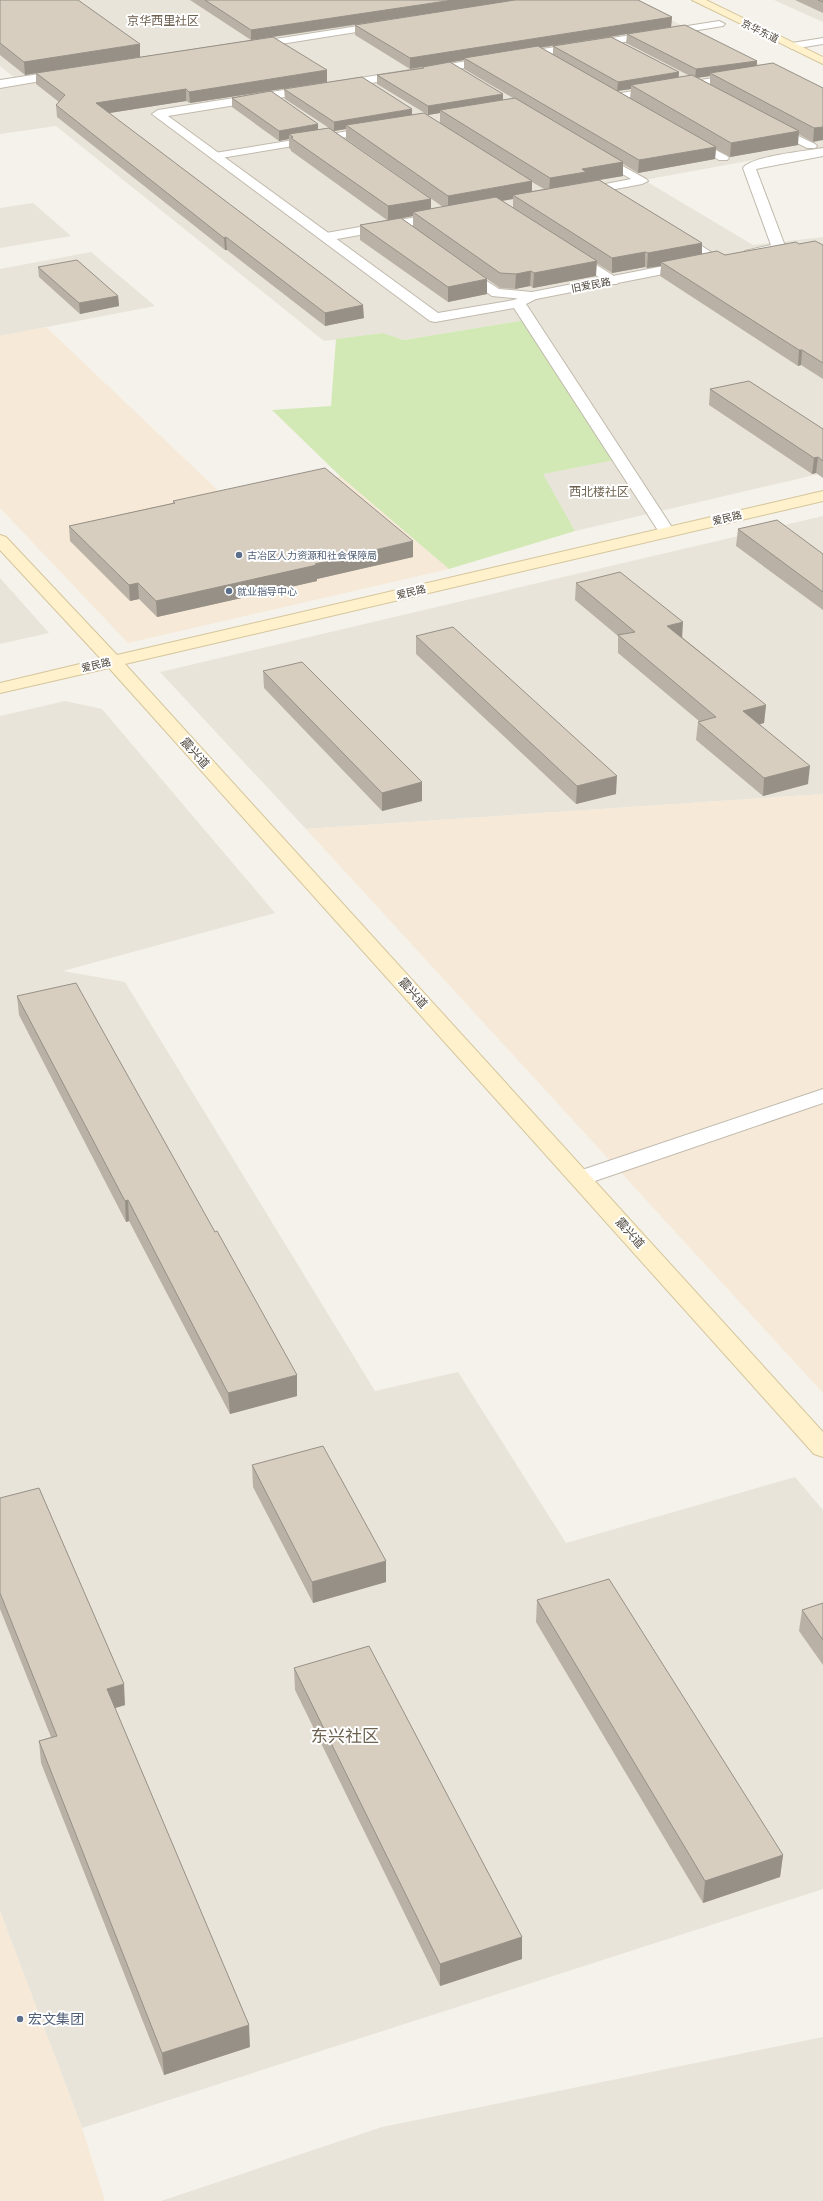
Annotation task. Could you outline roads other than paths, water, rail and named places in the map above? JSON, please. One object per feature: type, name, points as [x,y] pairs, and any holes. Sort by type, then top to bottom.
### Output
[{"type":"street","name":"京华东道","points":[[697,0],[823,61]]},
{"type":"street","points":[[236,48],[393,24]]},
{"type":"street","points":[[272,95],[719,24]]},
{"type":"street","points":[[0,84],[78,72]]},
{"type":"street","name":"旧爱民路","points":[[272,95],[158,114],[436,318],[518,303],[532,296],[773,249],[778,246],[749,168],[756,164],[817,149]]},
{"type":"street","points":[[518,303],[668,532]]},
{"type":"street","name":"爱民路","points":[[0,688],[823,496]]},
{"type":"street","name":"震兴道","points":[[0,540],[113,661],[823,1448]]},
{"type":"street","points":[[581,1178],[823,1096]]},
{"type":"lane","points":[[613,41],[626,48]]},
{"type":"lane","points":[[792,46],[823,41]]},
{"type":"lane","points":[[538,53],[551,60]]},
{"type":"lane","points":[[452,66],[465,74]]},
{"type":"lane","points":[[615,96],[751,75]]},
{"type":"lane","points":[[680,77],[707,91]]},
{"type":"lane","points":[[363,81],[376,89]]},
{"type":"lane","points":[[602,89],[629,104]]},
{"type":"lane","points":[[272,95],[284,104]]},
{"type":"lane","points":[[762,121],[817,149]]},
{"type":"lane","points":[[320,128],[345,145]]},
{"type":"lane","points":[[215,156],[388,128]]},
{"type":"lane","points":[[683,135],[723,158]]},
{"type":"lane","points":[[570,194],[642,181],[589,150]]},
{"type":"lane","points":[[602,188],[615,197]]},
{"type":"lane","points":[[326,237],[450,215],[434,207]]},
{"type":"lane","points":[[399,224],[412,233]]},
{"type":"lane","points":[[670,230],[717,260]]},
{"type":"lane","points":[[563,248],[614,281]]},
{"type":"lane","points":[[457,265],[496,293],[532,296]]},
{"type":"place","name":"古冶区人力资源和社会保障局","points":[[239,555]]},
{"type":"place","name":"就业指导中心","points":[[229,591]]},
{"type":"place","name":"宏文集团","points":[[20,2019]]},
{"type":"district","name":"京华西里社区","points":[[163,21]]},
{"type":"district","name":"西北楼社区","points":[[599,492]]},
{"type":"district","name":"东兴社区","points":[[345,1736]]}]
